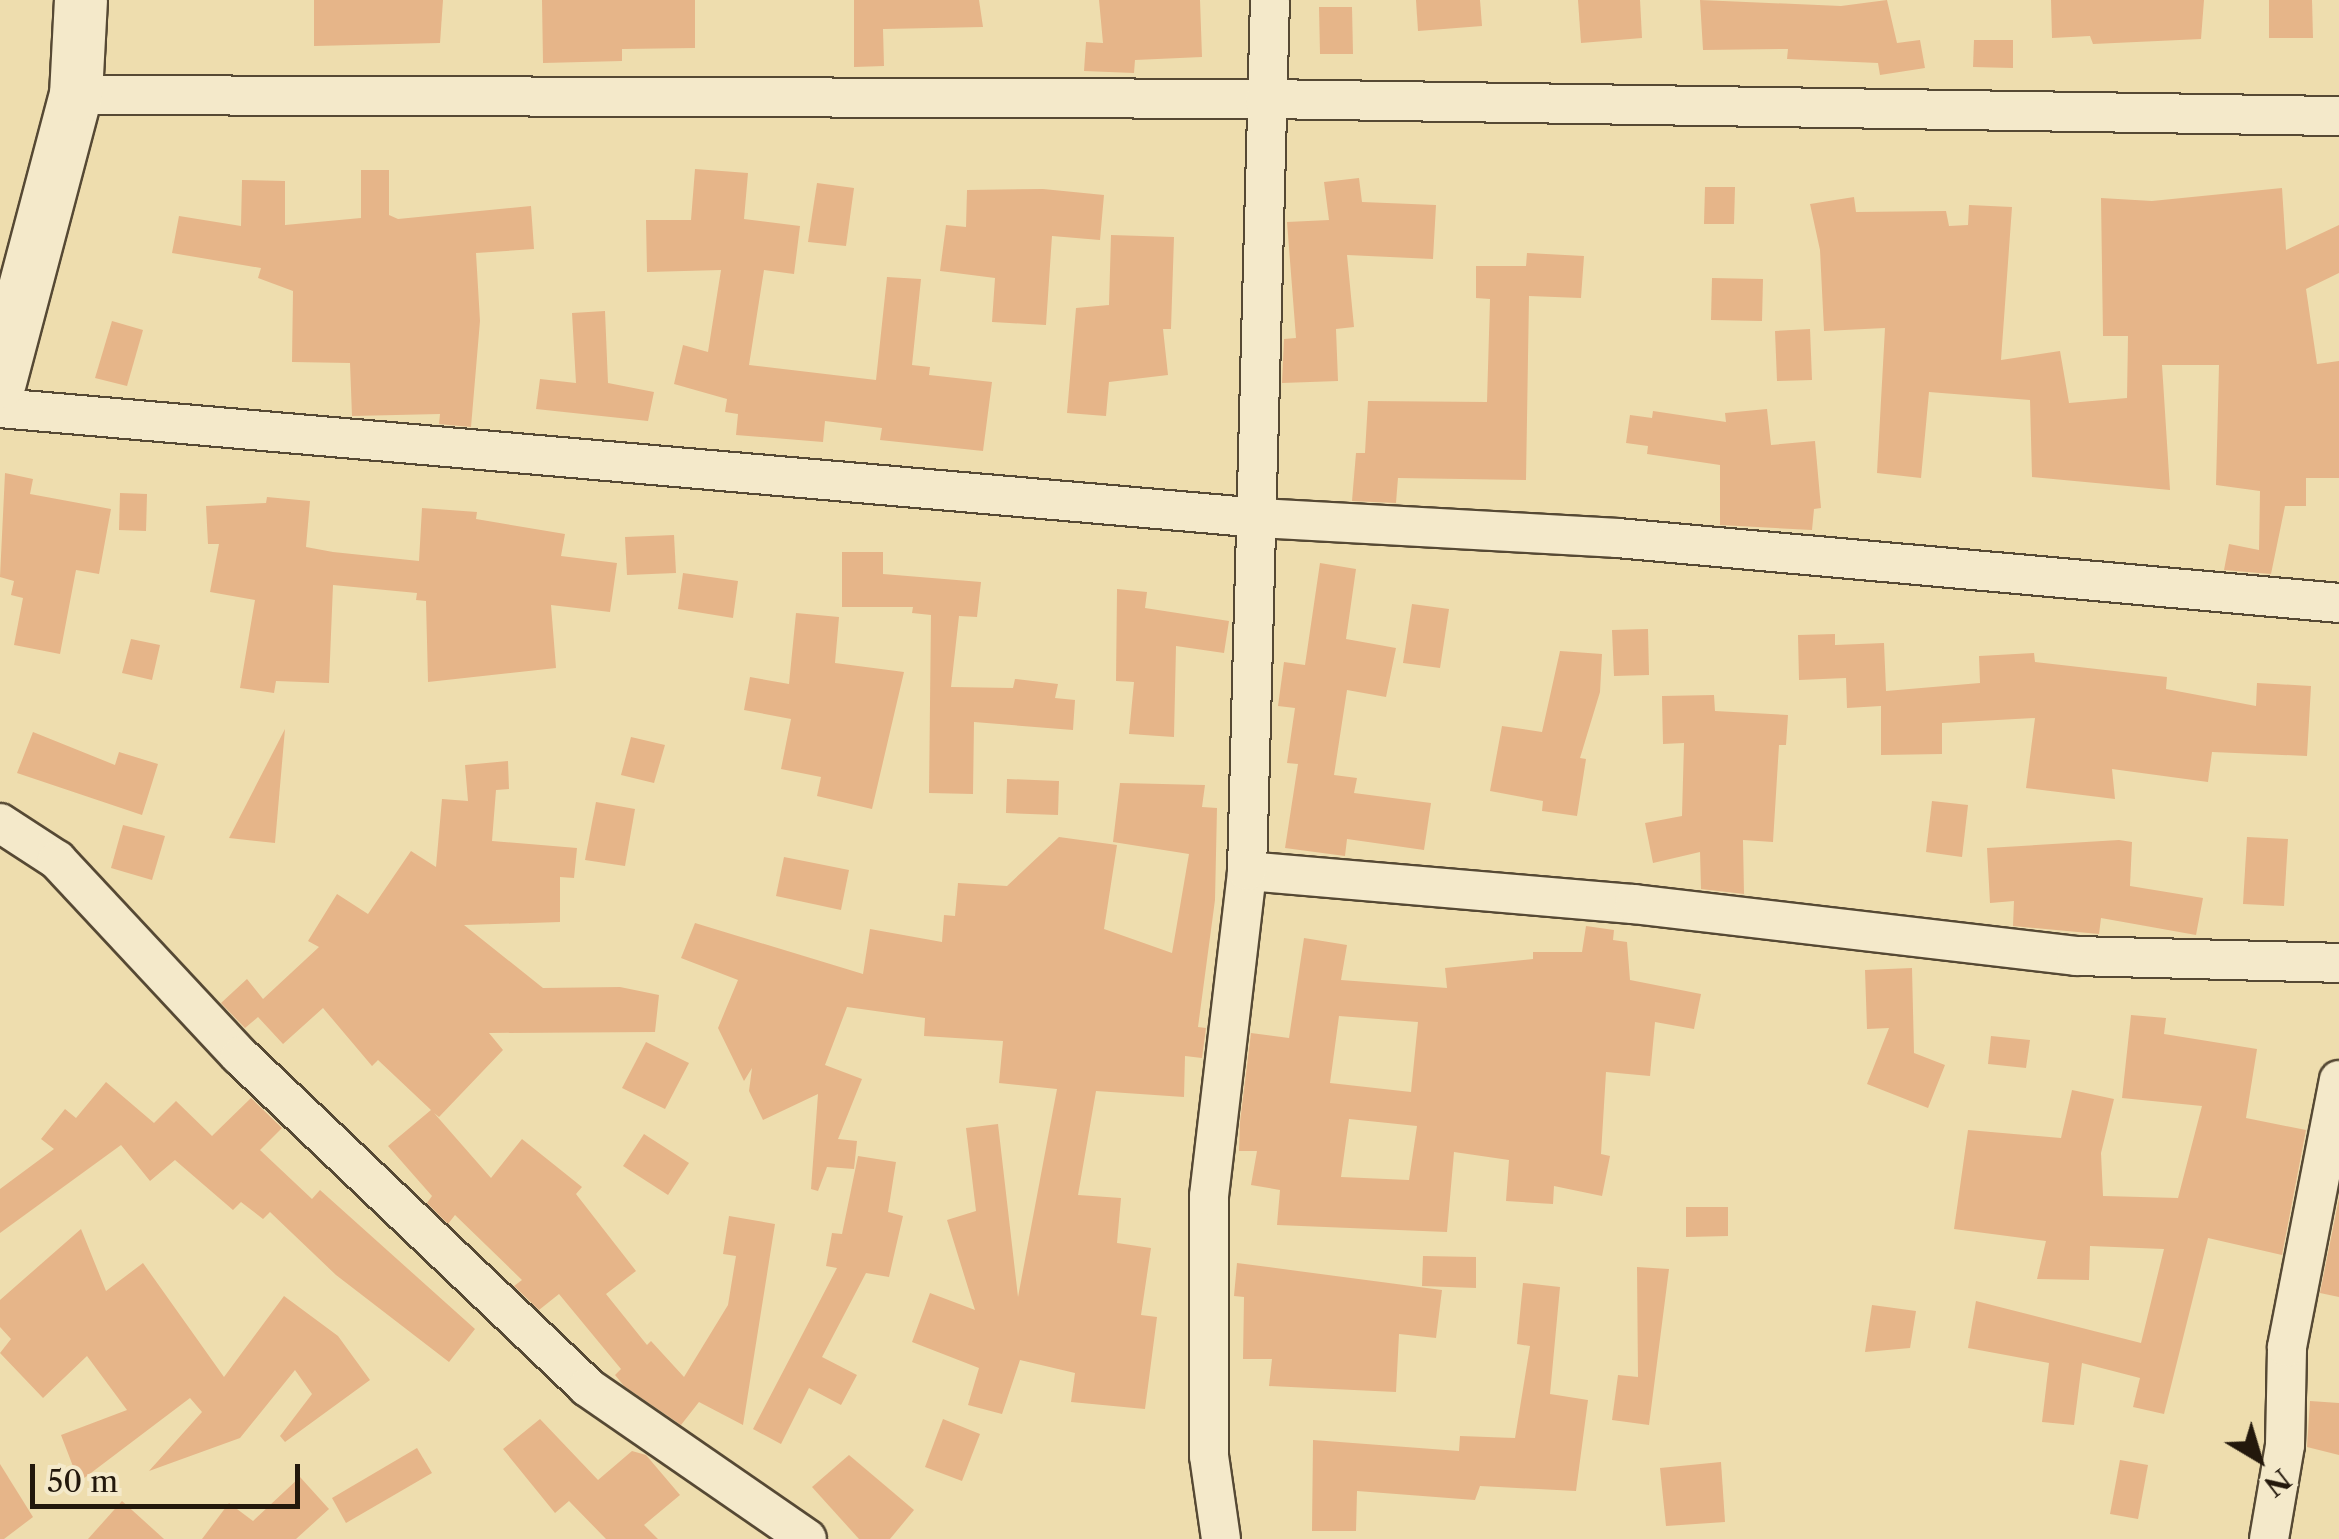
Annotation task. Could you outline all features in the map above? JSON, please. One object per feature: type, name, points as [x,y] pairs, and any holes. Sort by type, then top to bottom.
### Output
[{"type":"main road","points":[[0,382],[76,96],[80,0]]},
{"type":"street","points":[[1220,1539],[1209,1456],[1209,1196],[1247,872],[1260,518],[1265,99],[1270,0]]},
{"type":"street","points":[[76,96],[1265,99],[2339,116]]},
{"type":"street","points":[[0,408],[1260,518],[1617,538],[2339,603]]},
{"type":"street","points":[[0,823],[57,860],[240,1056],[587,1386],[807,1539]]},
{"type":"street","points":[[1247,872],[1634,904],[2076,956],[2339,963]]},
{"type":"street","points":[[2269,1539],[2285,1444],[2287,1347],[2339,1080]]},
{"type":"building","points":[[314,0],[443,0],[440,43],[314,46]]},
{"type":"building","points":[[542,0],[695,0],[695,48],[622,49],[622,61],[543,63]]},
{"type":"building","points":[[854,0],[979,0],[983,27],[883,29],[884,66],[854,67]]},
{"type":"building","points":[[1099,0],[1200,0],[1202,57],[1135,60],[1134,73],[1084,71],[1086,42],[1103,43]]},
{"type":"building","points":[[1416,0],[1480,0],[1482,26],[1418,31]]},
{"type":"building","points":[[1578,0],[1640,0],[1642,38],[1581,43]]},
{"type":"building","points":[[1700,0],[1841,6],[1887,0],[1897,43],[1920,40],[1925,68],[1880,75],[1878,63],[1787,59],[1788,49],[1703,50]]},
{"type":"building","points":[[2051,0],[2204,0],[2201,39],[2093,44],[2090,36],[2052,38]]},
{"type":"building","points":[[2269,0],[2312,0],[2313,38],[2269,38]]},
{"type":"building","points":[[1319,7],[1352,7],[1353,54],[1320,54]]},
{"type":"building","points":[[1974,40],[2013,40],[2013,68],[1973,67]]},
{"type":"building","points":[[695,169],[748,173],[744,219],[800,226],[794,274],[764,270],[749,365],[876,380],[887,277],[921,279],[912,365],[930,367],[929,375],[992,382],[983,451],[880,440],[882,428],[825,421],[823,442],[736,435],[738,414],[725,412],[727,399],[674,384],[683,345],[708,352],[721,270],[647,272],[646,220],[691,220]]},
{"type":"building","points":[[361,170],[389,170],[389,215],[398,219],[531,206],[534,249],[476,253],[480,321],[471,427],[439,424],[440,414],[352,416],[350,363],[292,362],[293,291],[258,278],[261,268],[172,253],[179,216],[241,226],[242,180],[285,181],[285,225],[361,218]]},
{"type":"building","points":[[1359,178],[1362,202],[1436,205],[1433,259],[1347,255],[1354,327],[1336,329],[1338,381],[1282,383],[1284,339],[1296,338],[1287,222],[1329,220],[1324,182]]},
{"type":"building","points":[[817,183],[854,188],[846,246],[808,242]]},
{"type":"building","points":[[1705,187],[1735,187],[1734,224],[1704,224]]},
{"type":"building","points":[[2282,188],[2286,250],[2339,225],[2339,273],[2306,289],[2317,364],[2339,361],[2339,478],[2306,478],[2306,506],[2285,506],[2271,574],[2224,570],[2229,544],[2259,550],[2260,491],[2216,485],[2219,365],[2162,365],[2170,490],[2032,477],[2030,400],[1929,392],[1921,478],[1877,473],[1885,328],[1824,331],[1820,250],[1810,204],[1854,197],[1856,212],[1946,211],[1949,226],[1968,225],[1969,205],[2012,207],[2001,360],[2060,351],[2069,403],[2127,398],[2128,336],[2103,336],[2101,198],[2152,201]]},
{"type":"building","points":[[1043,189],[1104,195],[1100,240],[1052,236],[1046,325],[992,322],[995,278],[940,271],[946,225],[966,227],[967,190]]},
{"type":"building","points":[[1111,235],[1174,237],[1171,329],[1163,329],[1168,375],[1109,382],[1106,416],[1067,413],[1076,308],[1109,305]]},
{"type":"building","points":[[1527,253],[1584,256],[1581,298],[1529,296],[1526,480],[1398,478],[1396,503],[1352,501],[1356,453],[1365,453],[1368,401],[1487,402],[1490,299],[1476,298],[1476,266],[1526,266]]},
{"type":"building","points":[[1712,278],[1763,279],[1762,321],[1711,320]]},
{"type":"building","points":[[605,311],[608,383],[654,392],[648,421],[536,409],[540,379],[576,383],[572,313]]},
{"type":"building","points":[[112,321],[143,330],[127,386],[95,378]]},
{"type":"building","points":[[1810,329],[1812,380],[1777,381],[1775,331]]},
{"type":"building","points":[[1767,409],[1771,445],[1815,441],[1821,508],[1814,509],[1812,530],[1720,525],[1720,465],[1647,454],[1648,446],[1626,443],[1630,415],[1652,418],[1653,411],[1726,422],[1725,413]]},
{"type":"building","points":[[5,473],[33,479],[30,494],[111,509],[99,574],[76,570],[60,654],[14,645],[23,598],[11,595],[14,581],[0,577]]},
{"type":"building","points":[[120,493],[147,494],[146,531],[119,530]]},
{"type":"building","points":[[267,497],[310,501],[306,547],[333,552],[419,561],[422,508],[477,512],[476,519],[565,534],[561,556],[617,563],[610,612],[551,605],[556,668],[428,682],[426,601],[416,600],[417,593],[333,585],[329,683],[276,681],[274,693],[240,688],[255,600],[210,592],[219,544],[208,544],[206,506],[266,503]]},
{"type":"building","points":[[674,535],[676,573],[627,575],[625,537]]},
{"type":"building","points":[[842,552],[883,552],[883,574],[981,582],[977,617],[959,616],[951,687],[1013,688],[1015,679],[1058,684],[1055,698],[1075,700],[1073,730],[974,722],[973,794],[929,793],[931,615],[912,613],[913,607],[842,607]]},
{"type":"building","points":[[1320,563],[1356,569],[1346,639],[1396,648],[1386,697],[1347,690],[1334,775],[1357,778],[1354,793],[1431,803],[1424,850],[1347,839],[1345,856],[1285,848],[1298,764],[1287,763],[1295,708],[1278,706],[1284,662],[1305,665]]},
{"type":"building","points":[[683,573],[738,581],[733,618],[678,609]]},
{"type":"building","points":[[1117,589],[1147,592],[1145,608],[1229,621],[1224,653],[1176,646],[1174,737],[1129,734],[1134,682],[1116,681]]},
{"type":"building","points":[[1412,604],[1449,609],[1440,668],[1403,663]]},
{"type":"building","points":[[796,613],[839,617],[835,663],[904,672],[872,809],[817,796],[821,777],[781,769],[791,719],[744,710],[750,677],[789,684]]},
{"type":"building","points":[[1648,629],[1649,675],[1614,676],[1612,630]]},
{"type":"building","points":[[1835,634],[1835,645],[1884,643],[1886,691],[1980,683],[1979,656],[2034,653],[2035,662],[2167,677],[2166,689],[2256,706],[2257,683],[2311,686],[2307,756],[2212,752],[2208,782],[2112,769],[2115,799],[2026,788],[2035,718],[1942,723],[1942,754],[1881,755],[1881,706],[1847,708],[1846,678],[1799,680],[1798,635]]},
{"type":"building","points":[[131,639],[160,645],[152,680],[122,673]]},
{"type":"building","points":[[1560,651],[1602,654],[1600,692],[1580,758],[1586,759],[1577,816],[1542,811],[1543,801],[1490,791],[1502,726],[1542,732]]},
{"type":"building","points":[[1714,695],[1715,711],[1788,715],[1786,745],[1779,745],[1773,842],[1743,840],[1744,894],[1701,889],[1700,852],[1653,863],[1645,823],[1682,816],[1684,743],[1663,744],[1662,696]]},
{"type":"building","points":[[285,729],[275,843],[229,838]]},
{"type":"building","points":[[33,732],[115,765],[119,752],[158,764],[142,815],[17,773]]},
{"type":"building","points":[[631,737],[665,745],[654,783],[621,775]]},
{"type":"building","points":[[508,761],[509,789],[496,790],[492,841],[577,848],[574,878],[560,877],[560,922],[464,925],[543,988],[620,987],[659,995],[655,1032],[489,1033],[503,1050],[439,1117],[434,1113],[491,1178],[522,1139],[582,1187],[576,1194],[636,1271],[606,1294],[647,1345],[651,1341],[684,1377],[728,1305],[736,1256],[723,1254],[729,1216],[775,1224],[743,1425],[699,1402],[681,1425],[624,1386],[615,1375],[621,1369],[559,1294],[539,1310],[514,1286],[522,1280],[455,1215],[448,1224],[427,1203],[432,1196],[388,1146],[431,1110],[378,1060],[372,1066],[323,1008],[283,1044],[258,1017],[245,1028],[221,1003],[247,979],[263,999],[319,947],[308,941],[337,894],[368,914],[411,851],[436,867],[442,799],[468,801],[465,765]]},
{"type":"building","points":[[1007,779],[1059,781],[1058,815],[1006,813]]},
{"type":"building","points":[[1120,783],[1205,785],[1202,807],[1217,808],[1215,900],[1198,1027],[1206,1028],[1202,1058],[1185,1056],[1184,1097],[1096,1091],[1078,1195],[1121,1198],[1117,1243],[1151,1248],[1141,1315],[1157,1317],[1145,1409],[1071,1402],[1075,1373],[1020,1360],[1002,1414],[968,1405],[979,1368],[912,1342],[930,1293],[975,1310],[947,1220],[976,1211],[966,1128],[998,1124],[1018,1297],[1057,1089],[999,1083],[1003,1041],[924,1036],[925,1018],[847,1007],[825,1065],[862,1079],[838,1139],[857,1141],[854,1169],[827,1167],[818,1191],[811,1189],[818,1094],[763,1120],[749,1091],[752,1068],[744,1081],[718,1028],[738,980],[681,958],[695,923],[863,974],[870,929],[942,942],[944,915],[955,916],[958,883],[1007,886],[1059,837],[1117,845],[1104,929],[1172,953],[1189,854],[1113,842]]},
{"type":"building","points":[[1932,801],[1968,805],[1962,857],[1926,852]]},
{"type":"building","points":[[596,802],[635,809],[625,866],[585,860]]},
{"type":"building","points":[[123,825],[165,836],[152,880],[111,868]]},
{"type":"building","points":[[2247,837],[2288,839],[2284,906],[2243,904]]},
{"type":"building","points":[[2132,842],[2130,886],[2203,898],[2196,935],[2101,918],[2099,934],[2013,926],[2014,901],[1990,903],[1987,848]]},
{"type":"building","points":[[784,857],[849,870],[841,910],[776,896]]},
{"type":"building","points":[[1586,926],[1614,930],[1613,940],[1627,942],[1630,980],[1701,994],[1694,1029],[1655,1022],[1650,1076],[1606,1072],[1601,1154],[1610,1156],[1602,1196],[1554,1186],[1553,1204],[1506,1201],[1509,1160],[1454,1152],[1447,1232],[1277,1225],[1280,1190],[1251,1185],[1257,1151],[1239,1151],[1240,1122],[1251,1033],[1289,1038],[1304,938],[1347,945],[1341,980],[1447,988],[1445,968],[1533,959],[1533,952],[1582,952]],"holes":[[[1339,1016],[1418,1022],[1411,1092],[1330,1083]],[[1349,1119],[1417,1126],[1409,1180],[1341,1177]]]},
{"type":"building","points":[[1912,968],[1914,1053],[1945,1065],[1928,1108],[1867,1084],[1889,1028],[1867,1029],[1865,970]]},
{"type":"building","points":[[2131,1015],[2166,1018],[2164,1034],[2257,1049],[2246,1118],[2306,1130],[2282,1255],[2208,1238],[2164,1414],[2133,1407],[2140,1378],[2082,1363],[2074,1425],[2042,1422],[2049,1363],[1968,1348],[1976,1301],[2141,1343],[2164,1249],[2090,1246],[2089,1280],[2037,1279],[2046,1241],[1954,1229],[1968,1130],[2061,1138],[2072,1090],[2114,1099],[2101,1153],[2103,1196],[2178,1198],[2202,1106],[2122,1098]]},
{"type":"building","points":[[1991,1036],[2030,1040],[2026,1068],[1988,1064]]},
{"type":"building","points":[[646,1042],[689,1063],[665,1109],[622,1088]]},
{"type":"building","points":[[106,1082],[154,1123],[176,1101],[212,1136],[251,1098],[282,1128],[260,1150],[312,1199],[320,1190],[475,1329],[449,1362],[336,1275],[270,1212],[263,1219],[241,1202],[233,1210],[175,1160],[150,1181],[121,1145],[0,1233],[0,1189],[54,1149],[41,1139],[65,1109],[76,1118]]},
{"type":"building","points":[[644,1134],[689,1163],[668,1195],[623,1166]]},
{"type":"building","points":[[858,1156],[896,1162],[888,1212],[903,1216],[889,1277],[866,1273],[822,1357],[857,1375],[841,1405],[809,1388],[781,1444],[753,1429],[837,1268],[826,1266],[832,1233],[842,1234]]},
{"type":"building","points":[[2339,1198],[2339,1297],[2320,1293]]},
{"type":"building","points":[[1686,1207],[1728,1207],[1728,1236],[1686,1237]]},
{"type":"building","points":[[81,1229],[106,1291],[143,1263],[224,1377],[284,1296],[338,1336],[370,1380],[285,1442],[280,1436],[312,1394],[295,1370],[240,1438],[149,1471],[202,1412],[190,1398],[79,1482],[61,1435],[127,1410],[87,1356],[43,1398],[0,1353],[11,1339],[0,1327],[0,1300]]},
{"type":"building","points":[[1423,1256],[1476,1257],[1476,1288],[1422,1286]]},
{"type":"building","points":[[1237,1263],[1442,1290],[1436,1338],[1399,1334],[1396,1392],[1269,1386],[1272,1359],[1243,1359],[1244,1297],[1234,1296]]},
{"type":"building","points":[[1637,1267],[1669,1269],[1649,1425],[1612,1420],[1618,1375],[1638,1377]]},
{"type":"building","points":[[1523,1283],[1560,1287],[1550,1394],[1588,1400],[1576,1491],[1480,1486],[1475,1500],[1357,1491],[1356,1531],[1312,1531],[1313,1440],[1459,1451],[1460,1436],[1515,1438],[1530,1346],[1517,1344]]},
{"type":"building","points":[[1872,1305],[1916,1311],[1910,1348],[1865,1352]]},
{"type":"building","points":[[2310,1401],[2339,1403],[2339,1455],[2307,1447]]},
{"type":"building","points":[[540,1419],[598,1480],[632,1451],[646,1455],[680,1495],[644,1525],[658,1539],[606,1539],[569,1501],[555,1513],[503,1449]]},
{"type":"building","points":[[943,1419],[980,1434],[962,1481],[925,1467]]},
{"type":"building","points":[[417,1448],[432,1473],[346,1523],[332,1498]]},
{"type":"building","points":[[849,1455],[914,1510],[890,1539],[859,1539],[812,1487]]},
{"type":"building","points":[[2120,1460],[2148,1465],[2138,1519],[2110,1514]]},
{"type":"building","points":[[1721,1462],[1725,1522],[1666,1526],[1660,1468]]},
{"type":"building","points":[[0,1464],[33,1517],[4,1539],[0,1539]]},
{"type":"building","points":[[300,1477],[329,1509],[296,1539],[202,1539],[229,1503],[253,1521]]},
{"type":"building","points":[[122,1501],[164,1539],[88,1539]]}]
